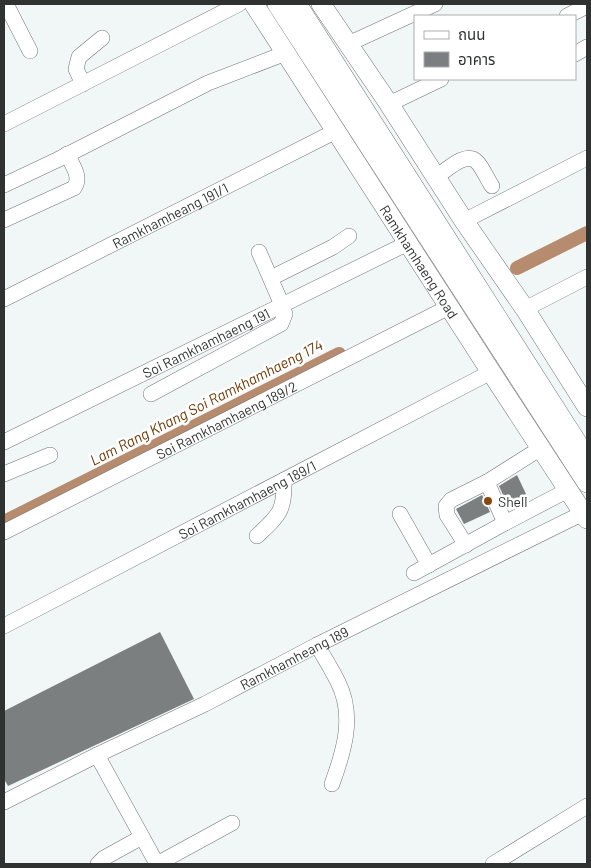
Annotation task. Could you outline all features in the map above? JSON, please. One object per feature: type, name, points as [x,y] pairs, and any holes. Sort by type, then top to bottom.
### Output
[{"type":"main road","name":"Ramkhamhaeng Road","points":[[254,4],[585,516]]},
{"type":"main road","name":"Ramkhamhaeng Road","points":[[277,4],[552,417],[587,458]]},
{"type":"main road","name":"Ramkhamhaeng Road","points":[[297,4],[552,417],[587,483]]},
{"type":"main road","points":[[321,4],[586,403]]},
{"type":"street","points":[[4,124],[239,4]]},
{"type":"street","points":[[348,44],[435,4]]},
{"type":"street","points":[[569,15],[587,6]]},
{"type":"street","points":[[10,7],[30,51]]},
{"type":"street","points":[[83,84],[76,69],[79,56],[102,38]]},
{"type":"street","points":[[576,53],[587,47]]},
{"type":"street","points":[[4,184],[68,154],[208,83],[286,53]]},
{"type":"street","points":[[389,104],[439,80]]},
{"type":"street","name":"Ramkhamheang 191/1","points":[[4,299],[336,132]]},
{"type":"street","points":[[4,220],[74,188],[78,177],[68,154]]},
{"type":"street","points":[[436,177],[462,159],[471,158],[477,161],[492,186]]},
{"type":"street","points":[[464,221],[587,158]]},
{"type":"street","points":[[271,278],[349,236]]},
{"type":"street","name":"Soi Ramkhamhaeng 191","points":[[4,442],[408,243]]},
{"type":"street","points":[[151,394],[281,324],[285,314],[259,252]]},
{"type":"street","points":[[524,309],[587,277]]},
{"type":"street","name":"Soi Ramkhamhaeng 189/2","points":[[4,532],[449,307]]},
{"type":"street","name":"Soi Ramkhamhaeng 189/1","points":[[4,626],[491,372]]},
{"type":"street","points":[[466,545],[447,515],[446,506],[451,500],[487,482],[540,448]]},
{"type":"street","points":[[4,474],[50,455]]},
{"type":"street","points":[[257,536],[281,511],[285,498],[284,480]]},
{"type":"street","points":[[487,482],[505,523]]},
{"type":"street","points":[[414,573],[568,490]]},
{"type":"street","points":[[400,514],[429,565]]},
{"type":"street","name":"Ramkhamheang 189","points":[[4,802],[205,704],[317,645],[585,516]]},
{"type":"street","points":[[317,645],[339,684],[346,712],[346,737],[343,754],[332,784]]},
{"type":"street","points":[[97,755],[157,864],[232,824]]},
{"type":"street","points":[[493,864],[587,806]]},
{"type":"street","points":[[98,864],[104,858],[142,836]]},
{"type":"building","points":[[517,475],[526,494],[507,504],[499,486]]},
{"type":"building","points":[[482,495],[490,512],[464,524],[456,509]]},
{"type":"building","points":[[160,632],[194,699],[8,786],[4,779],[4,711]]},
{"type":"waterway","name":"Lam Rang Khang Soi Ramkhamhaeng 174","points":[[517,268],[587,233]]},
{"type":"waterway","name":"Lam Rang Khang Soi Ramkhamhaeng 174","points":[[4,522],[339,354]]},
{"type":"place","name":"Shell","points":[[488,501]]}]
